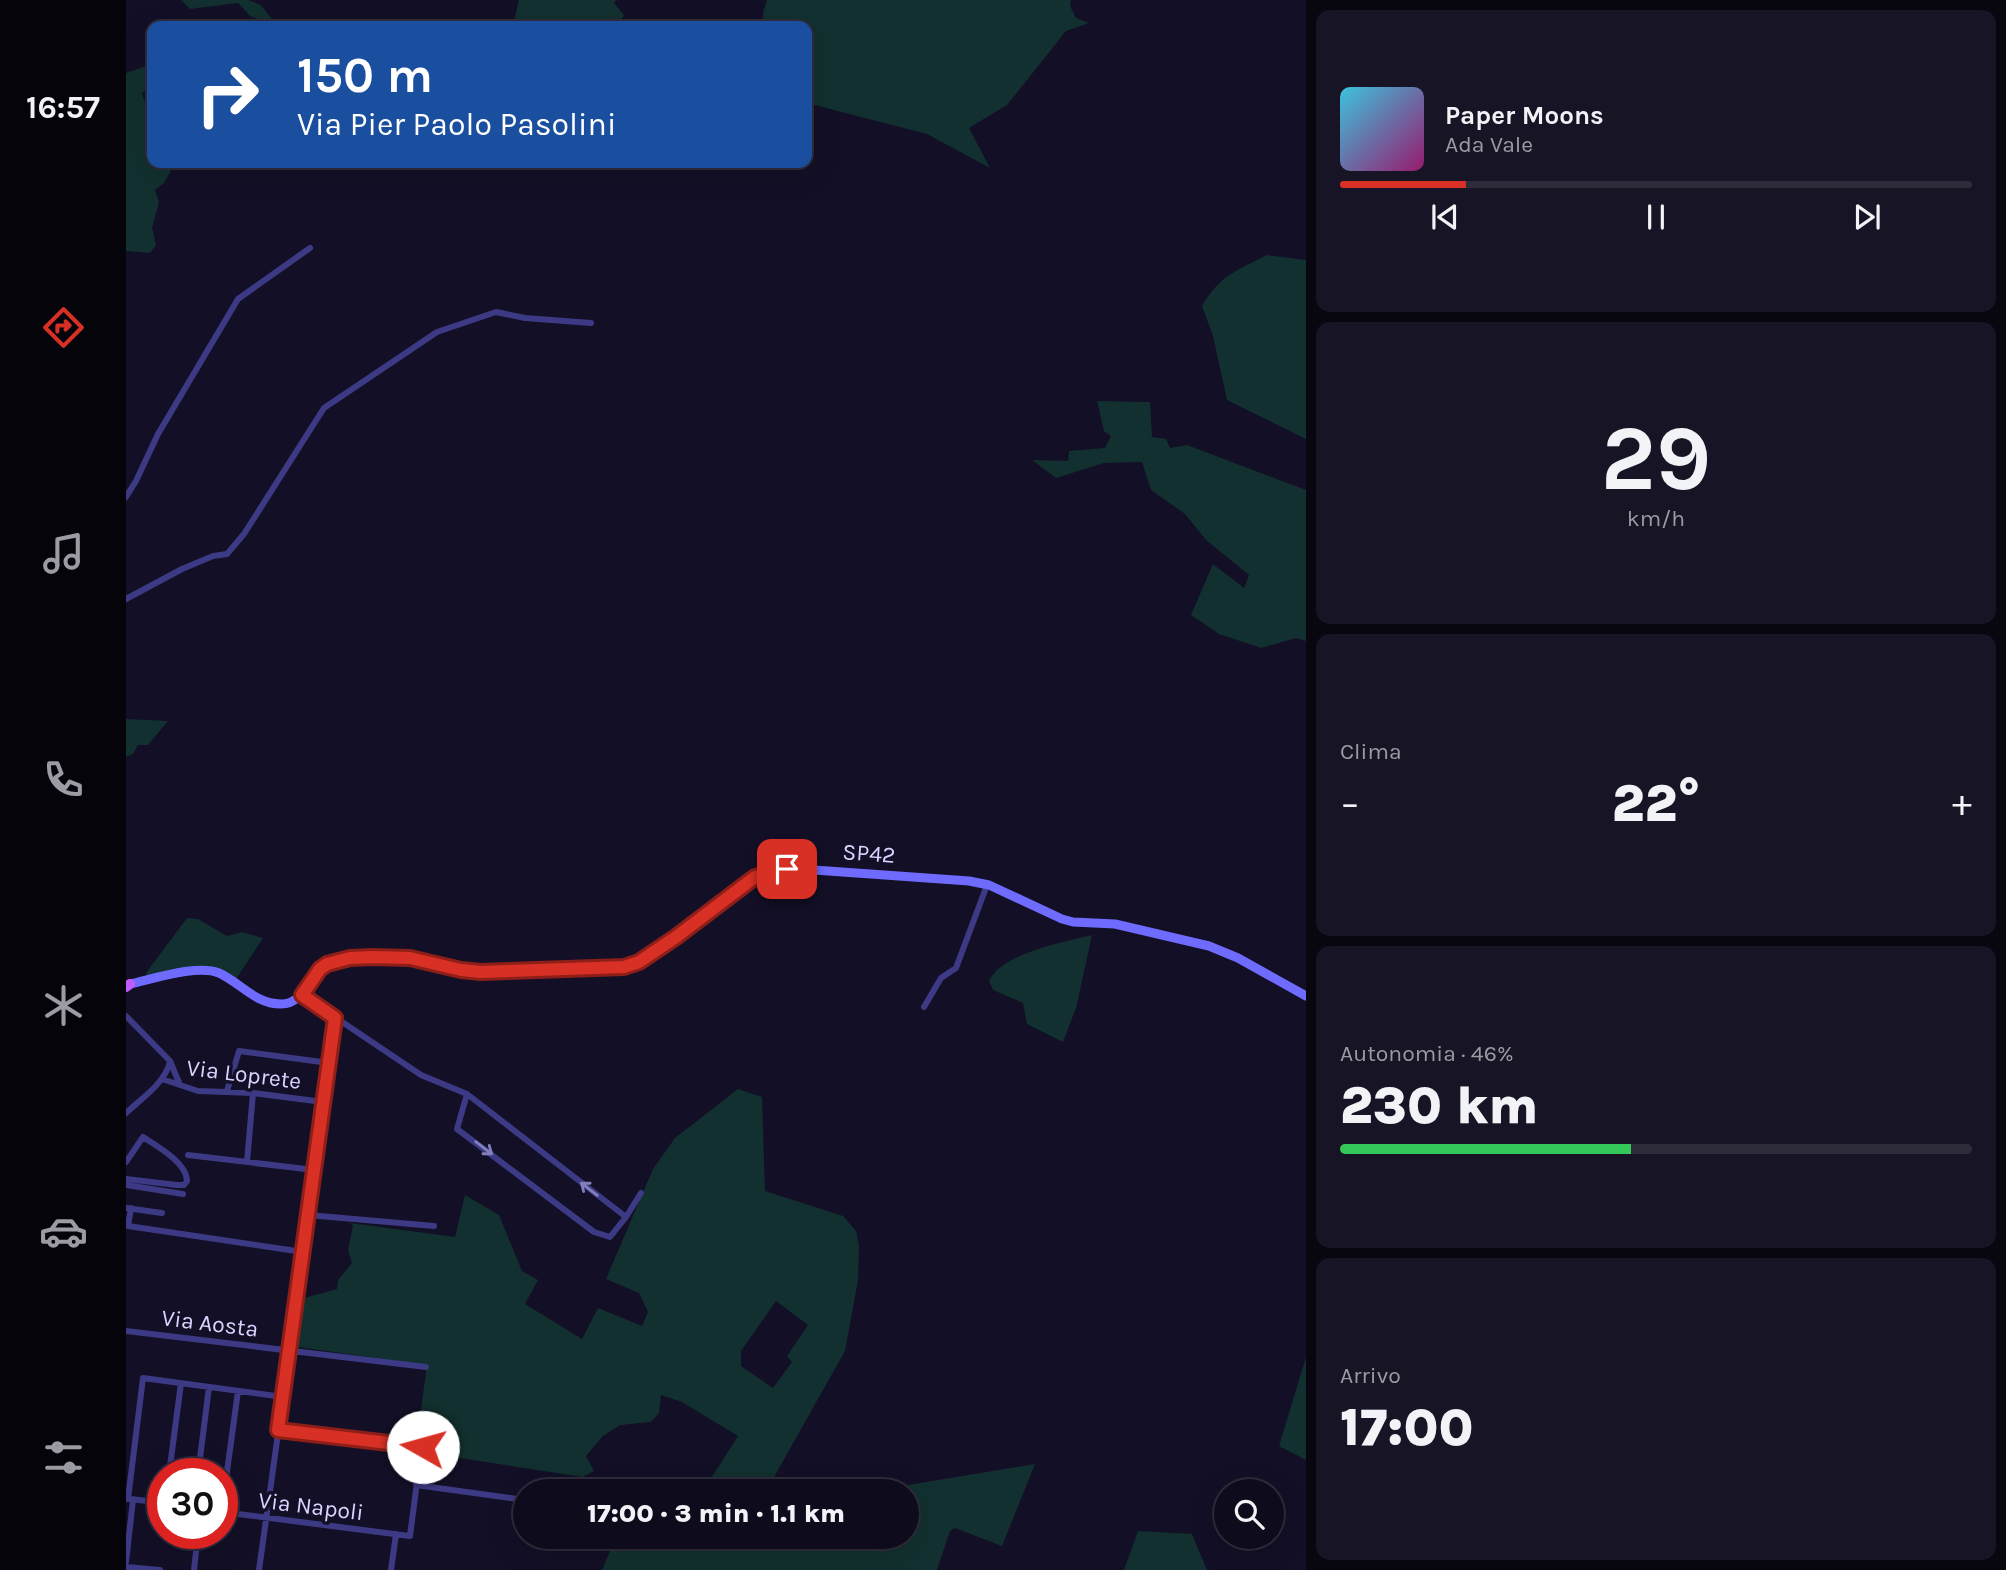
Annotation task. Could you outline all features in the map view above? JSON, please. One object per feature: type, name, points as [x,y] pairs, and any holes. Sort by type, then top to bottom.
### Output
[{"type":"main road","name":"SP42","points":[[302,995],[320,969],[327,964],[350,958],[410,958],[481,972],[624,967],[639,962],[676,937],[755,877],[787,869],[969,881],[987,885],[1062,919],[1073,922],[1115,923],[1209,946],[1238,958],[1306,996]]},
{"type":"main road","points":[[127,985],[203,970],[218,973],[264,1001],[288,1004],[302,995]]},
{"type":"street","points":[[126,497],[158,434],[238,299],[310,248]]},
{"type":"street","points":[[126,599],[182,569],[213,556],[227,554],[244,534],[324,408],[437,332],[496,312],[525,318],[591,323]]},
{"type":"street","points":[[924,1007],[940,978],[956,968],[987,885]]},
{"type":"street","points":[[302,995],[421,1075],[467,1094],[626,1217]]},
{"type":"street","points":[[126,1016],[170,1061],[180,1085]]},
{"type":"street","points":[[259,1570],[335,1018]]},
{"type":"street","points":[[227,1091],[239,1051],[329,1063]]},
{"type":"street","points":[[126,1113],[162,1079],[170,1061]]},
{"type":"street","name":"Via Loprete","points":[[162,1079],[198,1091],[253,1093],[323,1102]]},
{"type":"street","points":[[247,1162],[253,1093]]},
{"type":"street","points":[[467,1094],[457,1129],[594,1232],[610,1237],[640,1193]]},
{"type":"street","points":[[126,1162],[144,1137],[168,1154],[184,1170],[187,1181],[184,1185],[177,1185],[126,1179]]},
{"type":"street","points":[[188,1155],[314,1170]]},
{"type":"street","points":[[126,1185],[183,1194]]},
{"type":"street","points":[[162,1213],[128,1208],[128,1226],[303,1252]]},
{"type":"street","points":[[308,1215],[434,1226]]},
{"type":"street","name":"Via Aosta","points":[[126,1331],[426,1367]]},
{"type":"street","points":[[160,1570],[126,1564],[129,1499],[143,1378],[283,1397]]},
{"type":"street","points":[[171,1458],[181,1383]]},
{"type":"street","points":[[200,1458],[209,1387]]},
{"type":"street","points":[[229,1458],[238,1391]]},
{"type":"street","points":[[278,1430],[424,1444],[416,1485],[411,1536],[396,1534],[391,1570]]},
{"type":"street","points":[[416,1485],[513,1498]]},
{"type":"street","points":[[129,1499],[147,1501]]},
{"type":"street","name":"Via Napoli","points":[[238,1513],[396,1534]]},
{"type":"street","points":[[194,1570],[196,1549]]},
{"type":"green space","points":[[181,0],[248,0],[261,5],[273,21],[250,16],[238,3],[190,9]]},
{"type":"green space","points":[[519,0],[616,0],[614,3],[624,15],[620,21],[514,21]]},
{"type":"green space","points":[[767,0],[1071,0],[1070,6],[1076,18],[1089,23],[1066,31],[1007,105],[969,128],[990,168],[927,134],[812,104],[812,21],[763,21]]},
{"type":"green space","points":[[147,66],[147,88],[142,93],[147,106],[147,168],[172,168],[164,183],[155,190],[159,202],[152,228],[156,245],[150,253],[126,251],[126,73]]},
{"type":"green space","points":[[1267,255],[1306,260],[1306,439],[1227,400],[1213,336],[1202,306],[1222,280]]},
{"type":"green space","points":[[1097,401],[1150,402],[1152,437],[1166,439],[1170,448],[1187,445],[1306,490],[1306,641],[1296,638],[1261,648],[1219,634],[1191,615],[1213,564],[1244,588],[1249,575],[1206,540],[1185,514],[1151,490],[1142,462],[1104,463],[1056,478],[1032,460],[1068,461],[1069,451],[1105,448],[1111,436],[1104,431]]},
{"type":"green space","points":[[126,719],[168,721],[148,745],[138,745],[133,754],[126,757]]},
{"type":"green space","points":[[187,918],[198,919],[227,936],[242,932],[263,938],[236,979],[207,966],[147,977],[146,973]]},
{"type":"green space","points":[[1092,935],[1076,1008],[1063,1042],[1027,1024],[1023,1003],[993,990],[989,981],[996,971],[1007,963],[1035,950]]},
{"type":"green space","points":[[738,1089],[762,1097],[765,1191],[843,1216],[856,1231],[859,1246],[858,1280],[845,1351],[773,1479],[711,1479],[738,1436],[682,1402],[661,1395],[659,1413],[651,1422],[620,1425],[603,1436],[586,1456],[594,1471],[583,1477],[427,1453],[417,1439],[427,1365],[298,1347],[304,1298],[337,1289],[338,1280],[352,1263],[348,1250],[353,1226],[350,1223],[455,1237],[465,1195],[499,1215],[522,1271],[538,1280],[525,1304],[582,1339],[598,1308],[642,1326],[648,1312],[639,1293],[606,1279],[653,1169],[675,1138]],"holes":[[[776,1301],[808,1325],[787,1356],[792,1362],[773,1388],[741,1366],[741,1351]]]},
{"type":"green space","points":[[1306,1357],[1306,1460],[1279,1446]]},
{"type":"green space","points":[[1035,1464],[1002,1546],[955,1528],[950,1531],[937,1570],[602,1570],[611,1549],[919,1549],[919,1483]]},
{"type":"green space","points":[[1138,1531],[1192,1534],[1207,1570],[1124,1570]]},
{"type":"route","points":[[423,1447],[278,1430],[335,1018],[302,995],[320,969],[336,960],[350,958],[410,958],[481,972],[624,967],[639,962],[676,937],[755,877],[787,869]]}]
